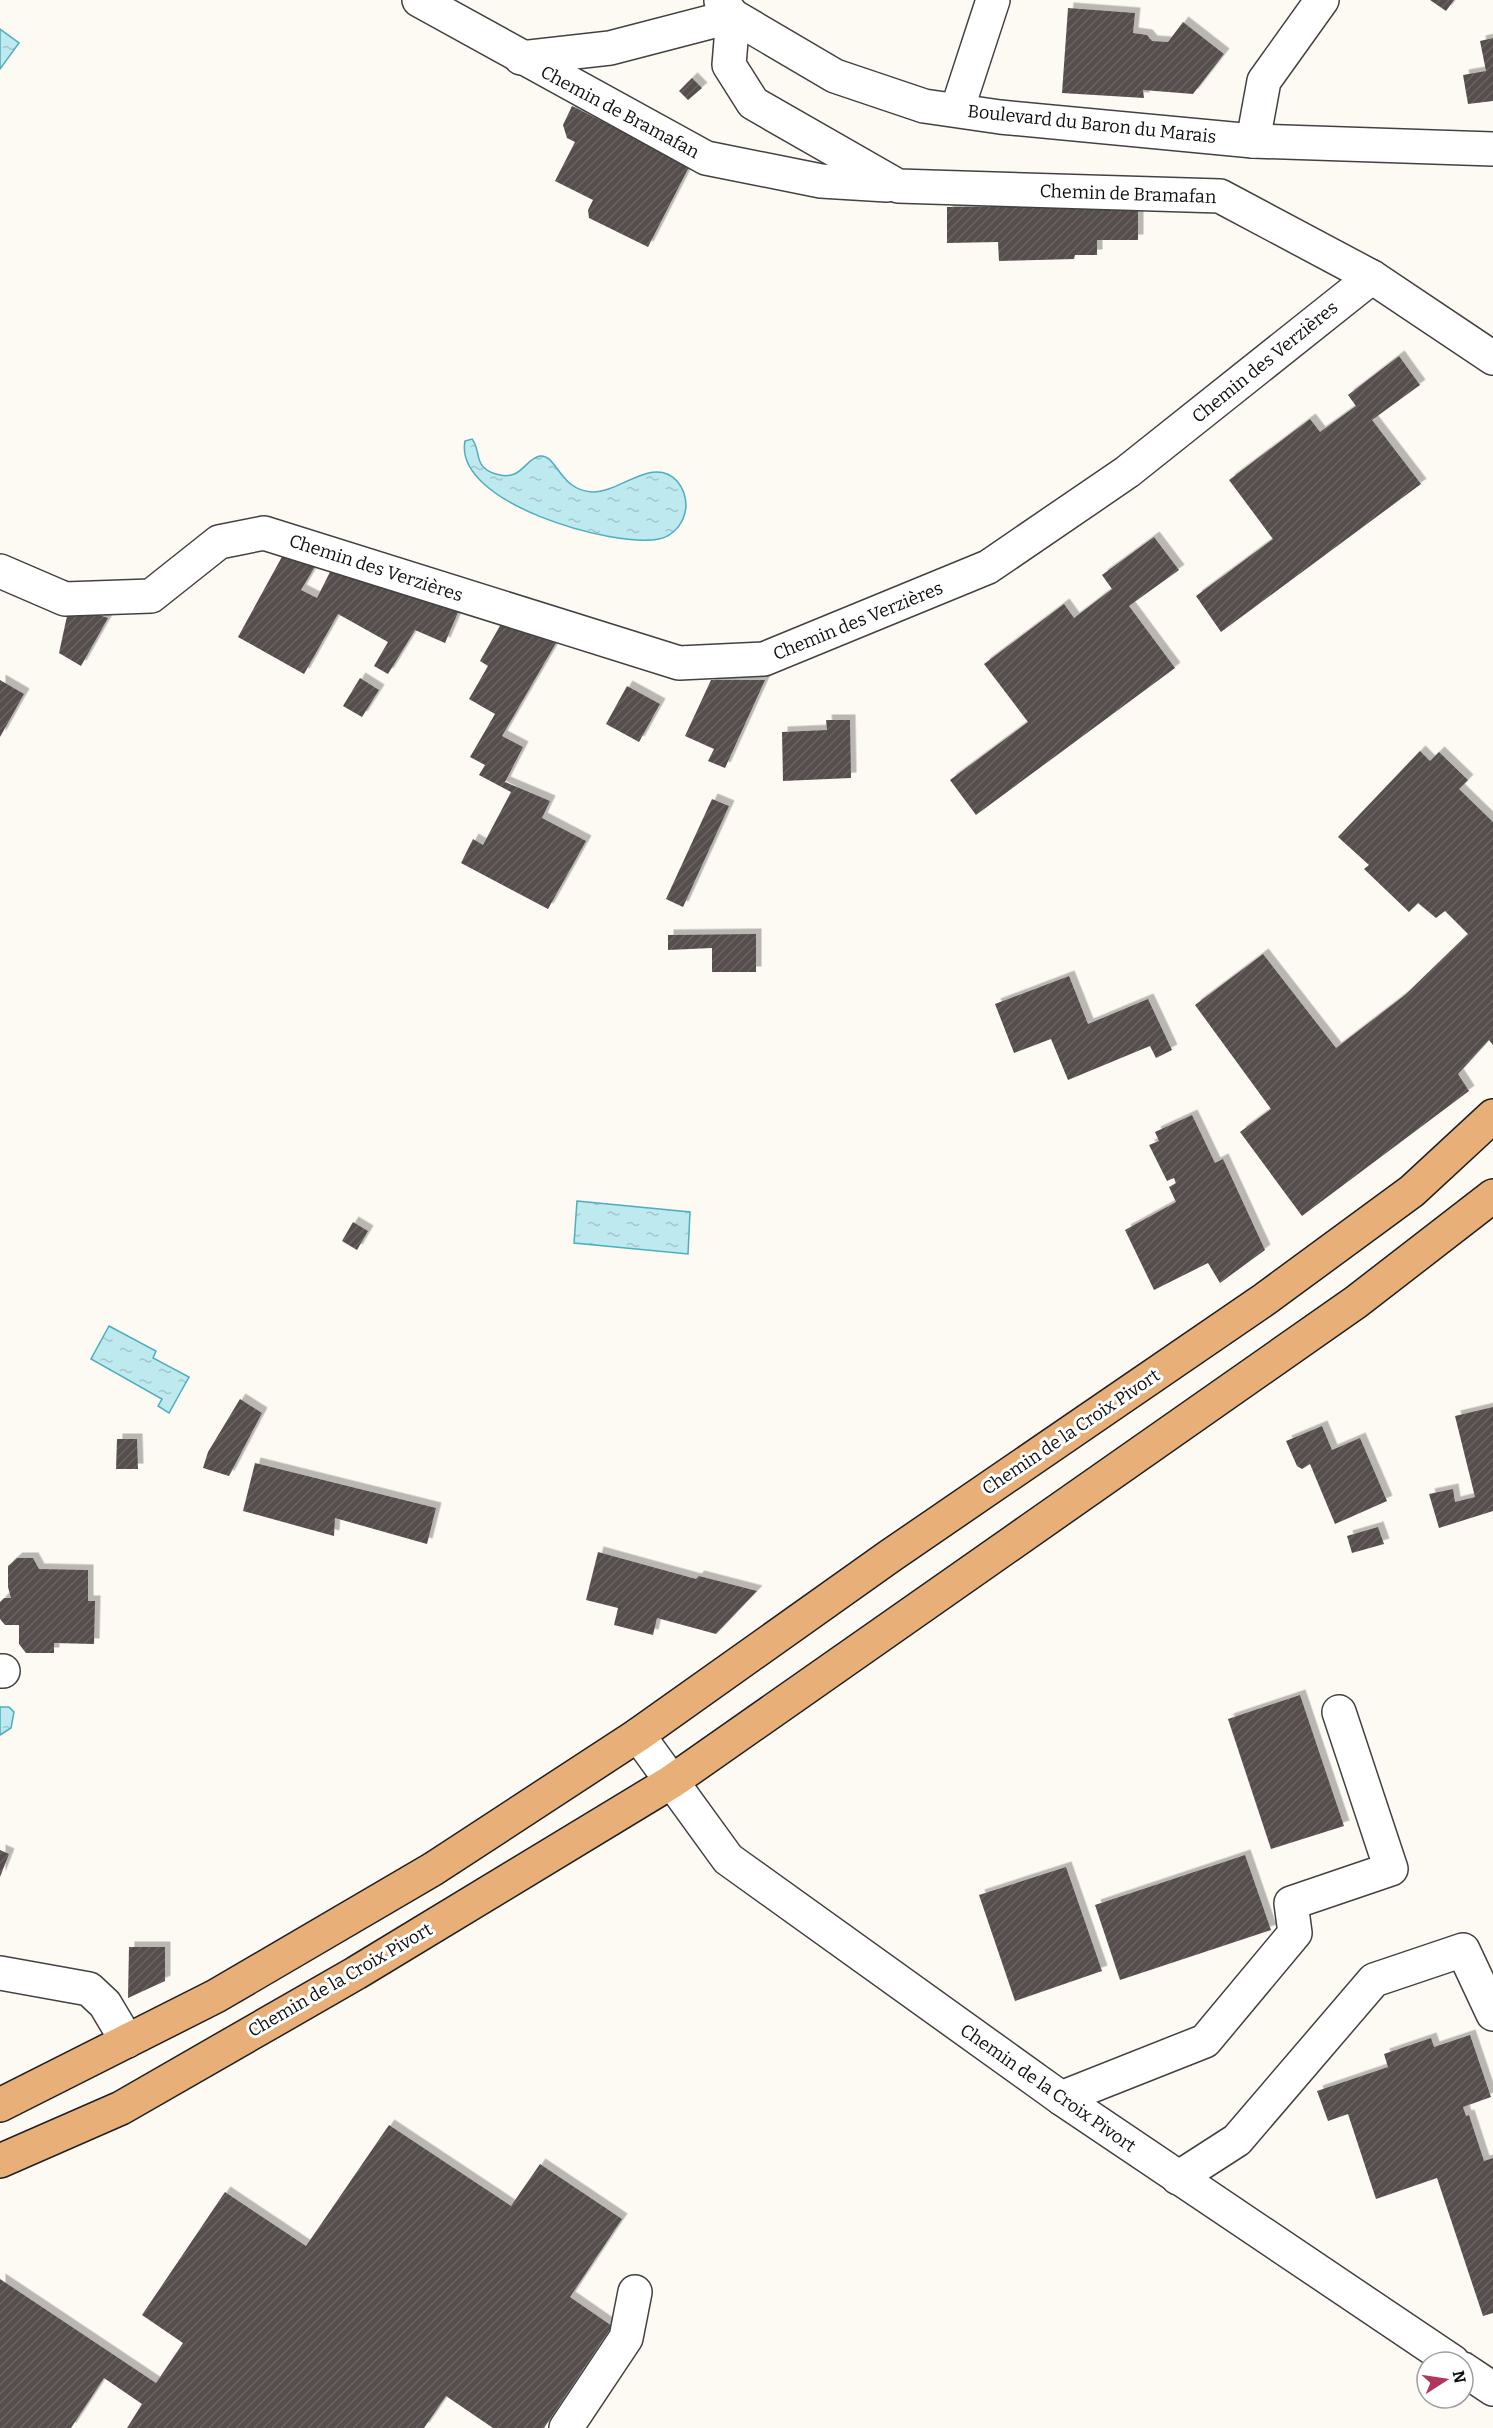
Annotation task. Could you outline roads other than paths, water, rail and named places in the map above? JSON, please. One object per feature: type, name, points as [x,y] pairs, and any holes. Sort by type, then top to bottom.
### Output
[{"type":"main road","name":"Chemin de la Croix Pivort","points":[[0,2105],[216,1996],[433,1869],[638,1735],[890,1556],[1274,1292],[1412,1191],[1493,1116]]},
{"type":"main road","name":"Chemin de la Croix Pivort","points":[[0,2161],[121,2108],[356,1973],[671,1782],[1356,1302],[1493,1196]]},
{"type":"street","name":"Chemin de Bramafan","points":[[419,0],[706,158],[821,181],[898,186],[1220,196],[1372,277],[1493,358]]},
{"type":"street","points":[[957,110],[993,0]]},
{"type":"street","points":[[1253,141],[1264,81],[1322,0]]},
{"type":"street","name":"Chemin de Bramafan","points":[[521,58],[610,48],[727,8],[729,65],[753,102],[898,186]]},
{"type":"street","name":"Boulevard du Baron du Marais","points":[[727,8],[835,76],[924,106],[1000,117],[1253,141],[1493,149]]},
{"type":"street","name":"Chemin des Verzières","points":[[0,571],[65,599],[151,596],[219,542],[264,533],[679,663],[764,659],[988,567],[1127,472],[1372,277]]},
{"type":"street","points":[[1060,2098],[1205,2041],[1295,1933],[1291,1904],[1391,1869],[1340,1712]]},
{"type":"street","name":"Chemin de la Croix Pivort","points":[[638,1735],[728,1859],[1060,2098],[1435,2350]]},
{"type":"street","points":[[1179,2178],[1237,2140],[1374,1980],[1463,1950],[1493,2014]]},
{"type":"street","points":[[0,1973],[89,1989],[105,2004],[127,2041]]},
{"type":"street","points":[[566,2428],[626,2338],[635,2292]]},
{"type":"street","points":[[1475,2377],[1493,2389]]},
{"type":"water","points":[[0,29],[19,43],[0,69]]},
{"type":"water","points":[[472,439],[480,463],[488,471],[505,476],[512,475],[535,458],[546,457],[572,485],[592,492],[603,491],[647,473],[668,474],[677,481],[684,493],[685,512],[678,527],[669,535],[659,539],[637,540],[574,528],[540,517],[509,502],[484,484],[468,463],[465,441]]},
{"type":"water","points":[[577,1201],[690,1212],[688,1254],[574,1243]]},
{"type":"water","points":[[109,1326],[156,1351],[153,1358],[189,1377],[169,1413],[158,1406],[162,1399],[91,1359]]},
{"type":"water","points":[[0,1707],[9,1707],[14,1712],[11,1728],[0,1735]]}]
